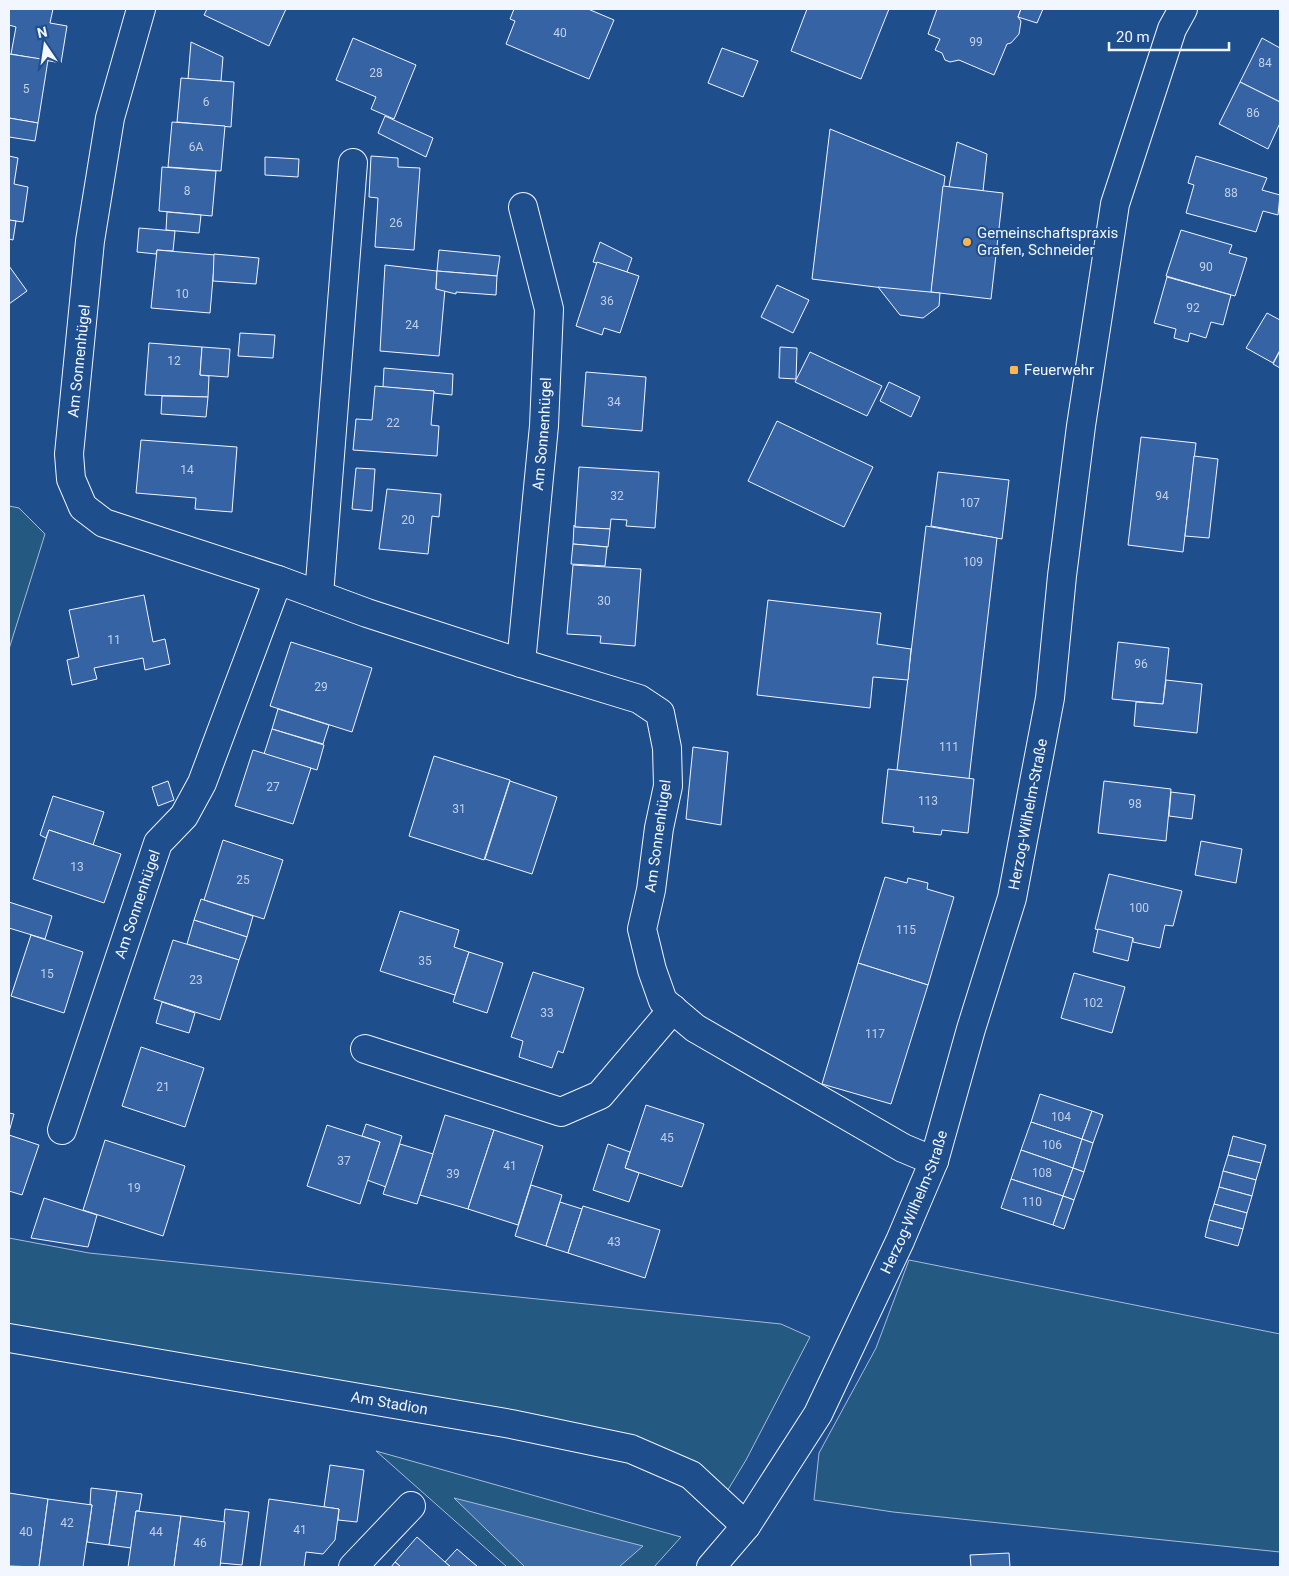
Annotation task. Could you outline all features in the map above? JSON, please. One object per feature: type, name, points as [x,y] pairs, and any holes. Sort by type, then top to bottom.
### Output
[{"type":"street","name":"Am Sonnenhügel","points":[[141,9],[110,118],[91,232],[69,454],[71,479],[83,507],[104,523],[278,580],[522,664],[640,699],[660,713],[667,748],[668,786],[659,828],[651,890],[642,929],[652,970],[663,1001],[695,1028],[902,1148],[934,1161]]},
{"type":"street","name":"Herzog-Wilhelm-Straße","points":[[711,1567],[746,1526],[818,1414],[900,1241],[934,1161],[971,1029],[1012,898],[1050,698],[1062,576],[1081,426],[1115,204],[1172,29],[1183,9]]},
{"type":"street","points":[[319,595],[353,162]]},
{"type":"street","name":"Am Sonnenhügel","points":[[522,207],[549,309],[544,426],[522,664]]},
{"type":"street","name":"Am Sonnenhügel","points":[[62,1130],[158,843],[184,816],[202,783],[278,580]]},
{"type":"street","points":[[365,1049],[561,1112],[600,1095],[673,1009]]},
{"type":"street","name":"Am Stadion","points":[[9,1338],[510,1424],[632,1449],[691,1475],[746,1526]]},
{"type":"street","points":[[353,1567],[411,1506]]},
{"type":"shaded area","points":[[9,506],[19,508],[45,534],[9,649]]},
{"type":"shaded area","points":[[9,1238],[89,1253],[781,1324],[810,1337],[746,1460],[726,1493],[695,1467],[175,1361],[9,1324]]},
{"type":"shaded area","points":[[909,1260],[1280,1334],[1280,1552],[893,1512],[814,1500],[819,1453],[876,1348]]},
{"type":"shaded area","points":[[376,1451],[681,1537],[654,1567],[507,1567]]},
{"type":"shaded area","points":[[454,1498],[643,1546],[619,1567],[525,1567]]},
{"type":"building","points":[[9,9],[53,9],[50,23],[67,26],[61,63],[11,54],[16,27],[9,25]]},
{"type":"building","points":[[207,9],[286,9],[269,46],[204,15]]},
{"type":"building","points":[[514,9],[588,9],[614,20],[589,79],[506,44],[515,21],[510,19]]},
{"type":"building","points":[[807,9],[889,9],[861,79],[791,51]]},
{"type":"building","points":[[937,9],[1021,9],[1018,17],[1021,21],[1019,34],[1011,43],[1007,44],[994,75],[959,60],[950,62],[945,60],[942,53],[935,50],[940,39],[928,34]]},
{"type":"building","points":[[1021,9],[1043,9],[1037,23],[1018,17]]},
{"type":"building","points":[[353,38],[416,65],[394,119],[371,109],[376,97],[336,80]]},
{"type":"building","points":[[1262,38],[1280,48],[1280,102],[1240,82]]},
{"type":"building","points":[[191,42],[223,57],[221,81],[188,79]]},
{"type":"building","points":[[722,48],[758,61],[743,97],[708,83]]},
{"type":"building","points":[[9,54],[48,60],[38,123],[9,118]]},
{"type":"building","points":[[181,78],[234,82],[231,127],[177,122]]},
{"type":"building","points":[[1240,82],[1280,102],[1280,123],[1268,149],[1219,124]]},
{"type":"building","points":[[385,116],[433,138],[426,157],[378,133]]},
{"type":"building","points":[[9,118],[38,123],[35,141],[9,137]]},
{"type":"building","points":[[172,122],[225,126],[221,171],[168,167]]},
{"type":"building","points":[[830,129],[945,176],[931,294],[812,279]]},
{"type":"building","points":[[957,142],[987,154],[983,191],[949,187]]},
{"type":"building","points":[[9,156],[18,158],[14,184],[28,187],[23,222],[9,220]]},
{"type":"building","points":[[371,156],[398,158],[398,167],[420,168],[414,250],[375,247],[378,198],[369,197]]},
{"type":"building","points":[[1196,156],[1267,178],[1262,190],[1280,195],[1278,215],[1263,211],[1256,232],[1186,213],[1194,185],[1188,183]]},
{"type":"building","points":[[265,157],[299,159],[298,177],[265,175]]},
{"type":"building","points":[[162,167],[216,171],[212,216],[159,211]]},
{"type":"building","name":"Gemeinschaftspraxis Grafen, Schneider","points":[[943,186],[1003,193],[991,299],[931,292]]},
{"type":"building","points":[[167,212],[201,215],[199,233],[166,230]]},
{"type":"building","points":[[9,220],[16,221],[13,240],[9,239]]},
{"type":"building","points":[[139,228],[175,231],[173,251],[157,250],[156,254],[137,252]]},
{"type":"building","points":[[1181,230],[1232,245],[1229,253],[1247,258],[1235,296],[1166,276]]},
{"type":"building","points":[[600,242],[632,258],[627,272],[593,262]]},
{"type":"building","points":[[157,250],[215,255],[210,313],[151,308]]},
{"type":"building","points":[[439,250],[500,256],[497,276],[437,271]]},
{"type":"building","points":[[214,254],[259,258],[256,284],[213,281]]},
{"type":"building","points":[[597,262],[639,276],[620,333],[604,328],[602,335],[576,326]]},
{"type":"building","points":[[385,265],[437,271],[436,289],[445,289],[439,356],[380,351]]},
{"type":"building","points":[[9,266],[27,291],[9,304]]},
{"type":"building","points":[[437,271],[497,276],[496,295],[456,292],[456,294],[436,289]]},
{"type":"building","points":[[1167,277],[1231,295],[1223,325],[1211,322],[1206,338],[1190,333],[1188,342],[1174,338],[1176,329],[1154,323]]},
{"type":"building","points":[[777,285],[809,300],[793,333],[761,317]]},
{"type":"building","points":[[878,287],[940,293],[939,306],[923,318],[900,315]]},
{"type":"building","points":[[1267,313],[1280,320],[1280,350],[1273,363],[1246,348]]},
{"type":"building","points":[[240,333],[275,335],[273,358],[238,356]]},
{"type":"building","points":[[149,343],[202,347],[200,375],[209,376],[208,397],[145,395]]},
{"type":"building","points":[[202,347],[230,349],[228,377],[200,375]]},
{"type":"building","points":[[780,347],[797,348],[796,379],[779,378]]},
{"type":"building","points":[[1280,351],[1280,368],[1273,364]]},
{"type":"building","points":[[810,352],[882,386],[867,416],[795,382]]},
{"type":"building","points":[[384,368],[453,374],[452,395],[434,393],[434,391],[383,387]]},
{"type":"building","points":[[586,372],[646,377],[642,431],[582,426]]},
{"type":"building","points":[[889,382],[920,397],[911,417],[880,401]]},
{"type":"building","points":[[375,386],[434,391],[431,425],[439,426],[437,456],[353,450],[356,419],[372,420]]},
{"type":"building","points":[[162,396],[208,397],[206,417],[161,414]]},
{"type":"building","points":[[777,421],[873,467],[844,527],[748,481]]},
{"type":"building","points":[[1141,437],[1196,443],[1183,552],[1128,545]]},
{"type":"building","points":[[141,440],[237,447],[232,512],[195,509],[196,498],[136,493]]},
{"type":"building","points":[[1194,456],[1218,459],[1209,538],[1185,536]]},
{"type":"building","points":[[579,467],[659,472],[655,528],[626,526],[627,520],[611,519],[610,529],[575,527]]},
{"type":"building","points":[[356,468],[375,469],[372,511],[352,509]]},
{"type":"building","points":[[938,472],[1009,480],[1002,539],[931,526]]},
{"type":"building","points":[[387,489],[441,494],[439,517],[432,516],[428,554],[379,549]]},
{"type":"building","points":[[574,525],[575,527],[610,529],[608,547],[573,544]]},
{"type":"building","points":[[926,526],[997,538],[969,779],[897,770]]},
{"type":"building","points":[[573,544],[607,547],[605,566],[571,564]]},
{"type":"building","points":[[573,565],[641,569],[635,646],[600,643],[601,636],[567,634]]},
{"type":"building","points":[[144,595],[153,642],[165,639],[170,664],[145,670],[143,658],[94,668],[97,679],[72,685],[67,660],[79,657],[69,610]]},
{"type":"building","points":[[768,600],[881,613],[877,644],[911,649],[908,680],[873,677],[870,708],[757,695]]},
{"type":"building","points":[[291,642],[372,668],[352,732],[270,706]]},
{"type":"building","points":[[1118,642],[1169,648],[1163,704],[1112,699]]},
{"type":"building","points":[[1166,680],[1202,684],[1197,733],[1134,726],[1136,702],[1163,704]]},
{"type":"building","points":[[278,709],[329,725],[323,744],[272,729]]},
{"type":"building","points":[[272,729],[324,745],[317,770],[264,754]]},
{"type":"building","points":[[693,747],[728,752],[721,825],[686,819]]},
{"type":"building","points":[[253,750],[311,768],[293,824],[235,806]]},
{"type":"building","points":[[434,756],[510,780],[484,860],[409,836]]},
{"type":"building","points":[[888,769],[974,779],[968,833],[942,830],[941,835],[913,832],[914,827],[882,823]]},
{"type":"building","points":[[168,781],[174,800],[158,806],[152,787]]},
{"type":"building","points":[[510,781],[557,797],[532,874],[485,859]]},
{"type":"building","points":[[1104,781],[1171,789],[1166,841],[1098,833]]},
{"type":"building","points":[[1171,792],[1195,795],[1192,819],[1169,816]]},
{"type":"building","points":[[53,796],[104,812],[93,845],[49,830],[46,838],[40,835]]},
{"type":"building","points":[[49,830],[121,854],[104,903],[33,879]]},
{"type":"building","points":[[223,840],[283,860],[264,919],[204,900]]},
{"type":"building","points":[[1201,841],[1242,849],[1236,883],[1195,875]]},
{"type":"building","points":[[1109,874],[1182,891],[1173,926],[1165,925],[1160,948],[1133,942],[1133,938],[1095,929]]},
{"type":"building","points":[[885,877],[907,883],[908,878],[928,883],[927,889],[954,897],[928,985],[858,963]]},
{"type":"building","points":[[201,899],[253,916],[247,937],[194,920]]},
{"type":"building","points":[[9,902],[52,916],[45,939],[9,928]]},
{"type":"building","points":[[400,911],[459,930],[454,947],[469,952],[455,995],[380,971]]},
{"type":"building","points":[[194,920],[247,937],[239,960],[187,944]]},
{"type":"building","points":[[1098,929],[1133,938],[1128,961],[1093,952]]},
{"type":"building","points":[[31,935],[83,952],[64,1013],[11,996]]},
{"type":"building","points":[[173,940],[239,960],[220,1020],[154,999]]},
{"type":"building","points":[[469,952],[503,963],[487,1013],[453,1002]]},
{"type":"building","points":[[858,963],[928,985],[891,1104],[822,1084]]},
{"type":"building","points":[[533,972],[584,988],[563,1053],[558,1051],[552,1068],[519,1057],[523,1041],[511,1037]]},
{"type":"building","points":[[1074,973],[1125,987],[1112,1033],[1061,1018]]},
{"type":"building","points":[[162,1002],[195,1013],[189,1033],[156,1023]]},
{"type":"building","points":[[141,1047],[204,1068],[185,1127],[122,1106]]},
{"type":"building","points":[[1040,1094],[1092,1111],[1082,1139],[1031,1122]]},
{"type":"building","points":[[646,1105],[704,1124],[682,1187],[625,1168]]},
{"type":"building","points":[[1092,1111],[1103,1115],[1093,1143],[1082,1139]]},
{"type":"building","points":[[9,1113],[14,1114],[9,1132]]},
{"type":"building","points":[[445,1115],[494,1130],[468,1209],[420,1195]]},
{"type":"building","points":[[1031,1122],[1082,1139],[1073,1168],[1021,1150]]},
{"type":"building","points":[[366,1124],[402,1136],[386,1187],[367,1180],[380,1142],[362,1136]]},
{"type":"building","points":[[327,1125],[380,1142],[360,1204],[307,1186]]},
{"type":"building","points":[[494,1130],[543,1146],[518,1225],[468,1209]]},
{"type":"building","points":[[9,1135],[39,1145],[22,1195],[9,1191]]},
{"type":"building","points":[[1233,1136],[1266,1145],[1261,1163],[1228,1155]]},
{"type":"building","points":[[1082,1139],[1093,1143],[1084,1172],[1073,1168]]},
{"type":"building","points":[[105,1140],[185,1166],[163,1236],[83,1210]]},
{"type":"building","points":[[400,1144],[433,1154],[417,1204],[383,1194]]},
{"type":"building","points":[[608,1144],[630,1152],[625,1168],[639,1173],[629,1202],[593,1190]]},
{"type":"building","points":[[1021,1150],[1073,1168],[1063,1196],[1011,1179]]},
{"type":"building","points":[[1228,1155],[1261,1163],[1256,1180],[1223,1171]]},
{"type":"building","points":[[1073,1168],[1084,1172],[1074,1200],[1063,1196]]},
{"type":"building","points":[[1223,1171],[1256,1180],[1252,1196],[1219,1187]]},
{"type":"building","points":[[1011,1179],[1063,1196],[1053,1225],[1001,1208]]},
{"type":"building","points":[[531,1185],[562,1195],[546,1246],[515,1236]]},
{"type":"building","points":[[1219,1187],[1252,1196],[1247,1213],[1214,1204]]},
{"type":"building","points":[[1063,1196],[1074,1200],[1064,1229],[1053,1225]]},
{"type":"building","points":[[44,1198],[97,1215],[88,1247],[31,1238]]},
{"type":"building","points":[[560,1202],[582,1209],[568,1253],[546,1246]]},
{"type":"building","points":[[1214,1204],[1247,1213],[1243,1229],[1209,1220]]},
{"type":"building","points":[[583,1206],[660,1230],[645,1278],[568,1253]]},
{"type":"building","points":[[1209,1220],[1243,1229],[1238,1246],[1205,1237]]},
{"type":"building","points":[[330,1465],[364,1470],[357,1522],[338,1520],[339,1509],[324,1507]]},
{"type":"building","points":[[91,1488],[117,1491],[109,1545],[87,1542],[92,1505],[90,1504]]},
{"type":"building","points":[[117,1491],[142,1494],[139,1511],[136,1511],[131,1548],[109,1545]]},
{"type":"building","points":[[9,1493],[48,1499],[39,1567],[9,1566]]},
{"type":"building","points":[[48,1499],[92,1505],[83,1567],[39,1567]]},
{"type":"building","points":[[269,1499],[339,1509],[335,1540],[323,1554],[306,1552],[304,1567],[260,1567]]},
{"type":"building","points":[[225,1509],[249,1512],[242,1565],[220,1563]]},
{"type":"building","points":[[136,1511],[181,1516],[174,1567],[128,1567]]},
{"type":"building","points":[[181,1516],[225,1522],[220,1567],[174,1567]]},
{"type":"building","points":[[417,1537],[451,1567],[401,1567],[395,1562]]},
{"type":"building","points":[[457,1549],[478,1567],[451,1567],[445,1562]]},
{"type":"building","points":[[1009,1553],[1010,1567],[971,1567],[970,1555]]},
{"type":"building","points":[[395,1562],[401,1567],[391,1567]]},
{"type":"place","name":"Gemeinschaftspraxis Grafen, Schneider","points":[[967,242]]},
{"type":"place","name":"Feuerwehr","points":[[1014,370]]}]
